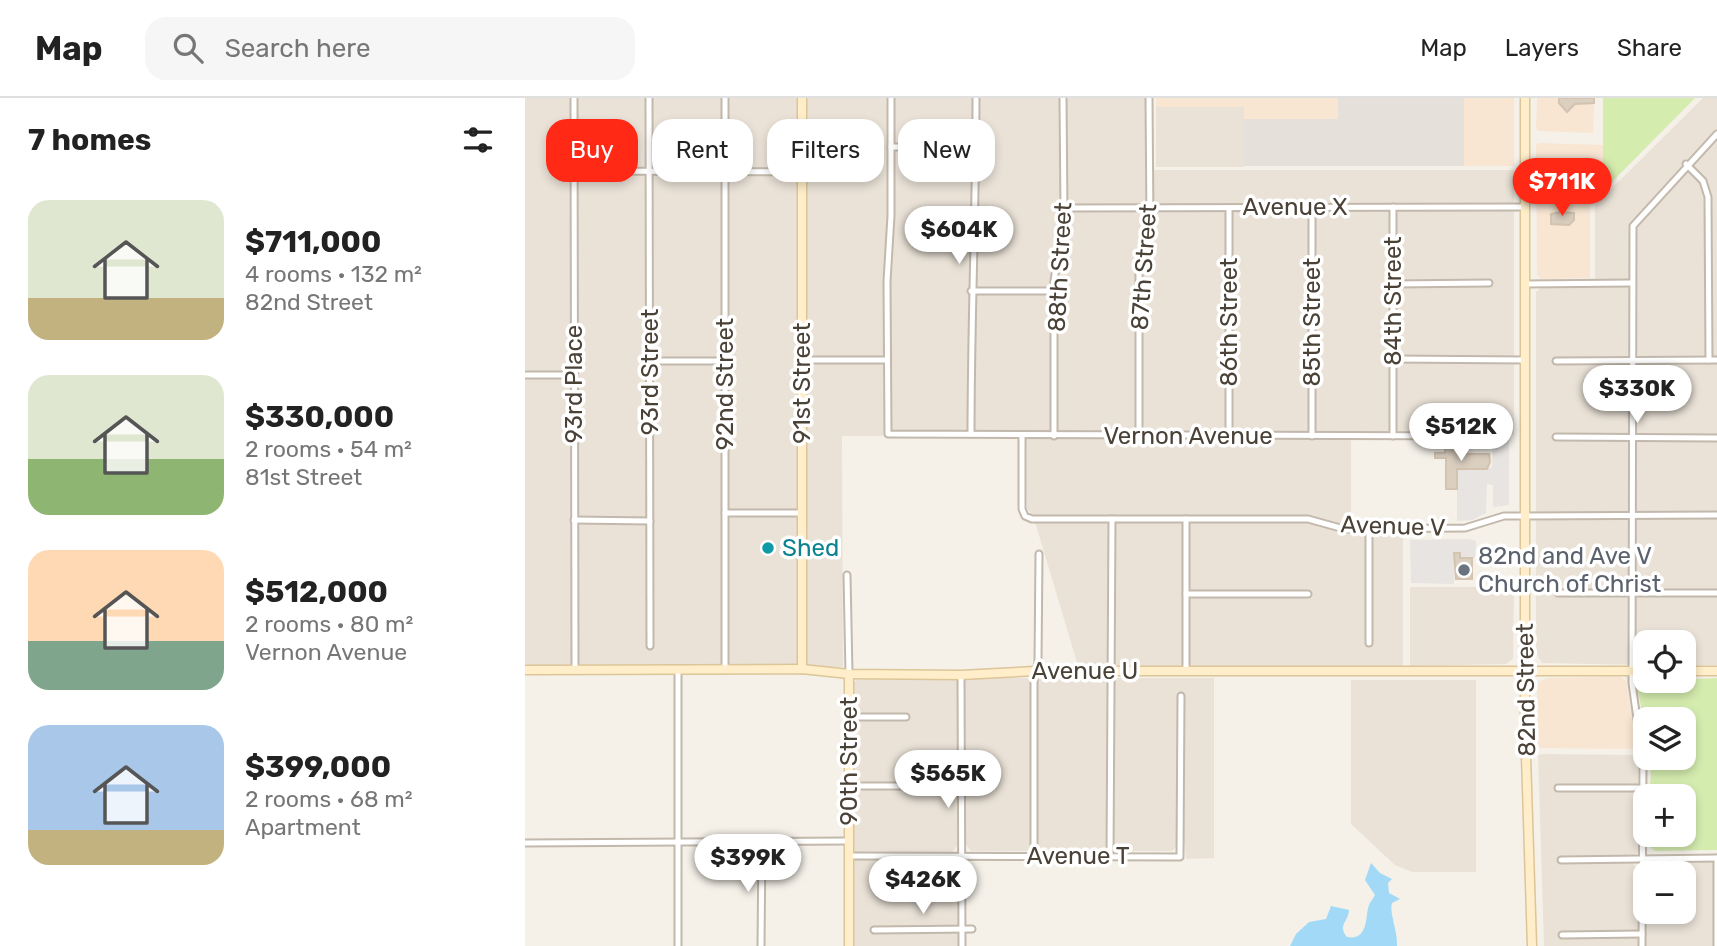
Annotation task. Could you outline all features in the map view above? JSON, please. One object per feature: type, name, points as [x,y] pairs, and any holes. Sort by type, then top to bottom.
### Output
[{"type":"street","name":"93rd Place","points":[[574,98],[574,119]]},
{"type":"street","name":"93rd Street","points":[[649,98],[650,646]]},
{"type":"street","name":"92nd Street","points":[[725,98],[725,119]]},
{"type":"street","name":"91st Street","points":[[802,98],[802,119]]},
{"type":"street","points":[[802,360],[887,360],[891,98]]},
{"type":"street","points":[[976,98],[976,119]]},
{"type":"street","name":"88th Street","points":[[1054,436],[1055,291],[1064,208],[1063,98]]},
{"type":"street","name":"87th Street","points":[[1139,436],[1139,271],[1148,238],[1149,98]]},
{"type":"street","name":"82nd Street","points":[[1525,98],[1525,671],[1532,946]]},
{"type":"street","points":[[1643,784],[1642,747],[1634,706],[1632,671],[1633,226],[1686,164],[1717,134]]},
{"type":"street","points":[[891,147],[898,147]]},
{"type":"street","points":[[1686,164],[1703,181],[1708,197],[1709,360]]},
{"type":"street","points":[[638,171],[650,171]]},
{"type":"street","name":"93rd Place","points":[[574,182],[575,670]]},
{"type":"street","name":"92nd Street","points":[[726,182],[726,670]]},
{"type":"street","name":"91st Street","points":[[802,182],[802,669]]},
{"type":"street","points":[[971,434],[971,291],[976,182]]},
{"type":"street","name":"84th Street","points":[[1393,207],[1393,436]]},
{"type":"street","name":"Avenue X","points":[[1064,208],[1525,207]]},
{"type":"street","name":"86th Street","points":[[1229,208],[1229,436]]},
{"type":"street","name":"85th Street","points":[[1312,208],[1312,436]]},
{"type":"street","points":[[1393,284],[1489,283]]},
{"type":"street","points":[[1525,284],[1631,283]]},
{"type":"street","points":[[971,291],[1055,291]]},
{"type":"street","points":[[1393,359],[1525,360]]},
{"type":"street","name":"Vernon Avenue","points":[[887,360],[888,434],[1488,436]]},
{"type":"street","points":[[1556,361],[1717,360]]},
{"type":"street","points":[[650,361],[725,361]]},
{"type":"street","points":[[525,375],[574,375]]},
{"type":"street","name":"Avenue V","points":[[1022,436],[1022,509],[1025,516],[1032,519],[1308,519],[1344,529],[1369,529],[1473,528],[1497,517],[1525,515],[1717,515]]},
{"type":"street","points":[[1556,437],[1717,438]]},
{"type":"street","points":[[726,513],[802,513]]},
{"type":"street","points":[[1110,857],[1112,519]]},
{"type":"street","points":[[1186,519],[1186,671]]},
{"type":"street","points":[[574,520],[650,521]]},
{"type":"street","points":[[1369,529],[1369,643]]},
{"type":"street","points":[[1034,856],[1034,681],[1037,671],[1039,554]]},
{"type":"street","name":"90th Street","points":[[846,575],[849,674],[849,946]]},
{"type":"street","points":[[1558,593],[1717,593]]},
{"type":"street","points":[[1186,594],[1308,594]]},
{"type":"street","name":"Avenue U","points":[[525,670],[802,669],[849,674],[961,675],[1037,671],[1632,671]]},
{"type":"street","points":[[678,670],[678,946]]},
{"type":"street","points":[[1696,671],[1717,671]]},
{"type":"street","points":[[961,675],[962,946]]},
{"type":"street","name":"Avenue T","points":[[849,856],[1180,857],[1181,696]]},
{"type":"street","points":[[849,717],[906,717]]},
{"type":"street","points":[[849,786],[906,786]]},
{"type":"street","points":[[1558,788],[1633,788]]},
{"type":"street","points":[[525,843],[849,841]]},
{"type":"street","points":[[761,946],[762,842]]},
{"type":"street","points":[[1642,946],[1643,847]]},
{"type":"street","points":[[1561,860],[1717,858],[1717,946]]},
{"type":"street","points":[[874,930],[972,929]]},
{"type":"street","points":[[1562,935],[1641,934]]},
{"type":"shaded area","points":[[525,98],[1145,98],[1145,170],[1514,170],[1514,435],[1498,435],[1495,429],[1489,426],[1474,431],[1351,432],[1351,533],[1403,533],[1403,666],[1078,666],[1033,515],[1027,509],[1026,432],[884,432],[883,436],[842,436],[843,667],[525,667]]},
{"type":"shaded area","points":[[1156,98],[1338,98],[1339,119],[1244,119],[1244,107],[1156,107]]},
{"type":"shaded area","points":[[1338,98],[1464,98],[1464,166],[1244,166],[1244,119],[1338,119]]},
{"type":"shaded area","points":[[1464,98],[1514,98],[1514,166],[1464,166]]},
{"type":"shaded area","points":[[1537,98],[1594,98],[1593,133],[1538,131]]},
{"type":"shaded area","points":[[1703,98],[1717,98],[1717,665],[1696,665],[1696,630],[1633,630],[1633,665],[1542,663],[1536,653],[1536,292],[1542,287],[1595,287],[1595,205]]},
{"type":"shaded area","points":[[1156,107],[1244,107],[1244,167],[1156,167]]},
{"type":"shaded area","points":[[1536,145],[1603,145],[1603,191],[1590,204],[1590,278],[1541,279],[1537,275]]},
{"type":"shaded area","points":[[1509,438],[1509,505],[1493,507],[1493,485],[1487,484],[1486,513],[1472,520],[1457,521],[1457,469],[1492,468],[1493,447]]},
{"type":"shaded area","points":[[1410,540],[1476,541],[1475,558],[1461,558],[1461,553],[1454,553],[1454,584],[1411,583]]},
{"type":"shaded area","points":[[1410,587],[1514,587],[1513,659],[1506,664],[1410,666]]},
{"type":"shaded area","points":[[1621,677],[1626,681],[1633,724],[1633,749],[1538,748],[1537,688],[1539,682],[1547,678]]},
{"type":"shaded area","points":[[860,678],[1214,678],[1214,858],[1186,859],[1185,845],[1178,845],[1172,851],[971,851],[966,845],[958,845],[952,852],[952,860],[958,867],[958,946],[854,946],[854,682]]},
{"type":"shaded area","points":[[1351,680],[1476,680],[1476,872],[1412,872],[1395,865],[1351,824]]},
{"type":"shaded area","points":[[1538,755],[1633,755],[1633,770],[1638,770],[1638,784],[1633,784],[1633,847],[1639,847],[1639,851],[1633,857],[1633,924],[1696,924],[1696,862],[1717,862],[1717,946],[1544,946]]},
{"type":"green space","points":[[1603,98],[1695,98],[1603,191]]},
{"type":"green space","points":[[1717,678],[1717,850],[1655,851],[1650,847],[1696,847],[1696,784],[1650,784],[1650,770],[1696,770],[1696,707],[1641,707],[1638,693],[1696,693],[1696,679]]},
{"type":"water","points":[[1371,863],[1380,873],[1392,879],[1388,883],[1389,893],[1400,899],[1392,903],[1391,907],[1397,946],[1290,946],[1296,934],[1309,922],[1326,919],[1331,906],[1349,910],[1343,926],[1347,937],[1363,932],[1369,905],[1375,895],[1365,880]]},
{"type":"building","points":[[1559,98],[1594,98],[1594,103],[1575,104],[1567,112],[1559,103]]},
{"type":"building","points":[[1551,184],[1588,184],[1588,187],[1591,187],[1591,198],[1551,198]]},
{"type":"building","points":[[1574,213],[1574,220],[1569,225],[1551,224],[1551,214]]},
{"type":"building","points":[[1445,443],[1457,443],[1457,454],[1489,454],[1487,469],[1457,469],[1457,489],[1446,489],[1446,458],[1435,458],[1435,453],[1445,453]]},
{"type":"building","name":"82nd and Ave V Church of Christ","points":[[1454,553],[1460,553],[1460,558],[1472,558],[1472,579],[1456,579]]},
{"type":"place","name":"Shed","points":[[768,548]]},
{"type":"place","name":"82nd and Ave V Church of Christ","points":[[1464,570]]}]
